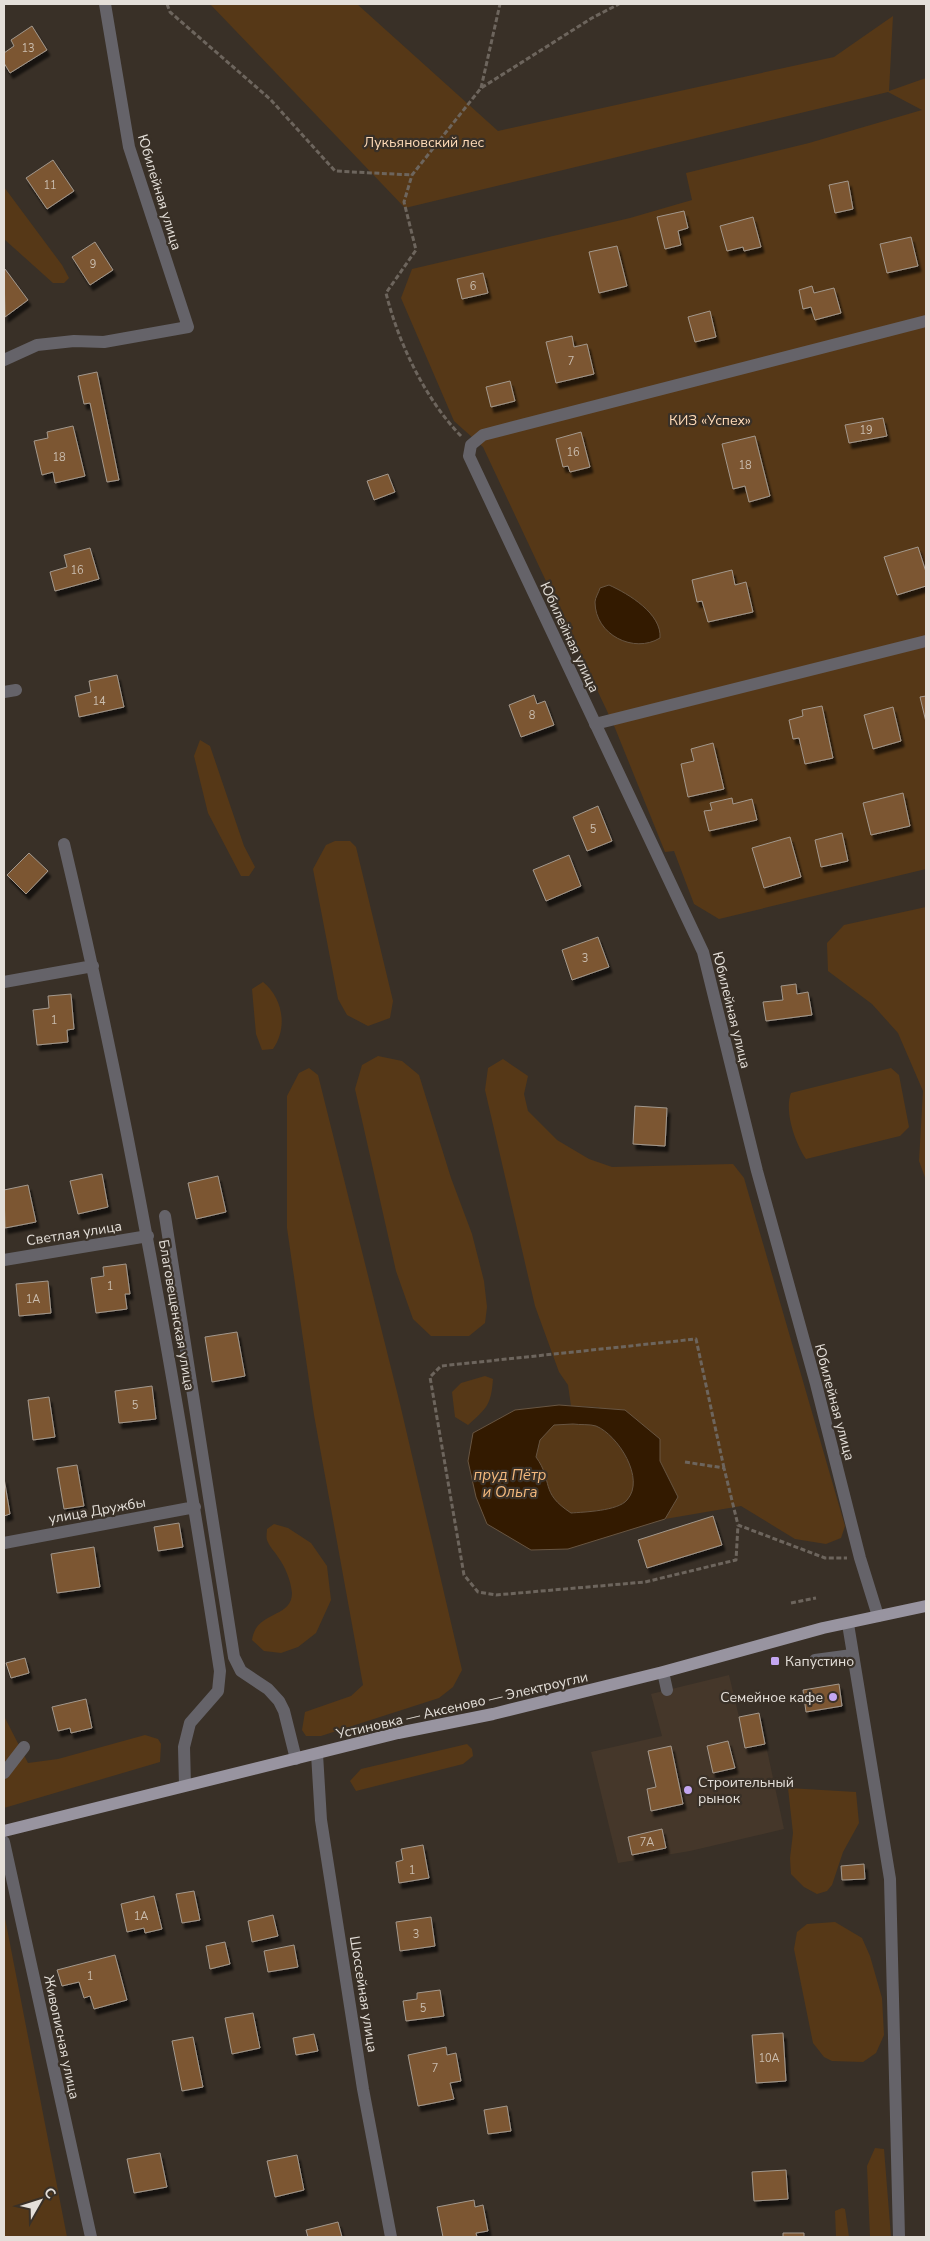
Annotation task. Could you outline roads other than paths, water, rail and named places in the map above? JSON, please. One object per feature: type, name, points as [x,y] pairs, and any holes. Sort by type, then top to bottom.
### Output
[{"type":"main road","name":"Устиновка — Аксеново — Электроугли","points":[[4,1831],[398,1733],[493,1714],[663,1672],[823,1628],[926,1606]]},
{"type":"street","name":"Юбилейная улица","points":[[4,360],[37,345],[74,341],[104,342],[188,327],[128,147],[105,4]]},
{"type":"street","name":"Юбилейная улица","points":[[878,1616],[860,1558],[813,1374],[757,1171],[703,952],[469,456],[470,445],[483,435],[926,321]]},
{"type":"street","points":[[595,724],[926,641]]},
{"type":"street","name":"Благовещенская улица","points":[[64,844],[93,966],[148,1236],[195,1508],[220,1671],[218,1691],[190,1723],[184,1747],[185,1786]]},
{"type":"street","points":[[4,982],[93,966]]},
{"type":"street","points":[[165,1216],[234,1658],[241,1671],[268,1689],[279,1701],[284,1712],[296,1759]]},
{"type":"street","name":"Светлая улица","points":[[4,1260],[148,1236]]},
{"type":"street","name":"улица Дружбы","points":[[4,1542],[195,1508]]},
{"type":"street","points":[[848,1624],[890,1879],[899,2237]]},
{"type":"street","points":[[815,1660],[852,1655]]},
{"type":"street","points":[[663,1672],[667,1690]]},
{"type":"street","points":[[4,1773],[24,1746]]},
{"type":"street","name":"Шоссейная улица","points":[[318,1754],[321,1820],[364,2089],[391,2237]]},
{"type":"street","name":"Живописная улица","points":[[4,1842],[91,2237]]},
{"type":"water","points":[[609,585],[634,599],[650,613],[656,621],[660,638],[639,644],[618,638],[609,632],[597,614],[595,602],[600,588]]},
{"type":"water","name":"пруд Пётр и Ольга","points":[[559,1405],[625,1410],[660,1439],[660,1461],[678,1497],[665,1519],[568,1549],[531,1550],[487,1524],[476,1497],[468,1461],[473,1433],[515,1410]],"holes":[[[554,1425],[594,1425],[604,1431],[613,1438],[627,1459],[633,1481],[632,1491],[623,1504],[600,1510],[571,1513],[561,1506],[551,1493],[545,1473],[536,1457],[540,1440]]]},
{"type":"place","name":"Капустино","points":[[775,1661]]},
{"type":"place","name":"Семейное кафе","points":[[833,1697]]},
{"type":"place","name":"Строительный рынок","points":[[688,1790]]},
{"type":"park label","name":"Лукьяновский лес","points":[[424,142]]},
{"type":"park label","name":"КИЗ «Успех»","points":[[710,420]]}]
